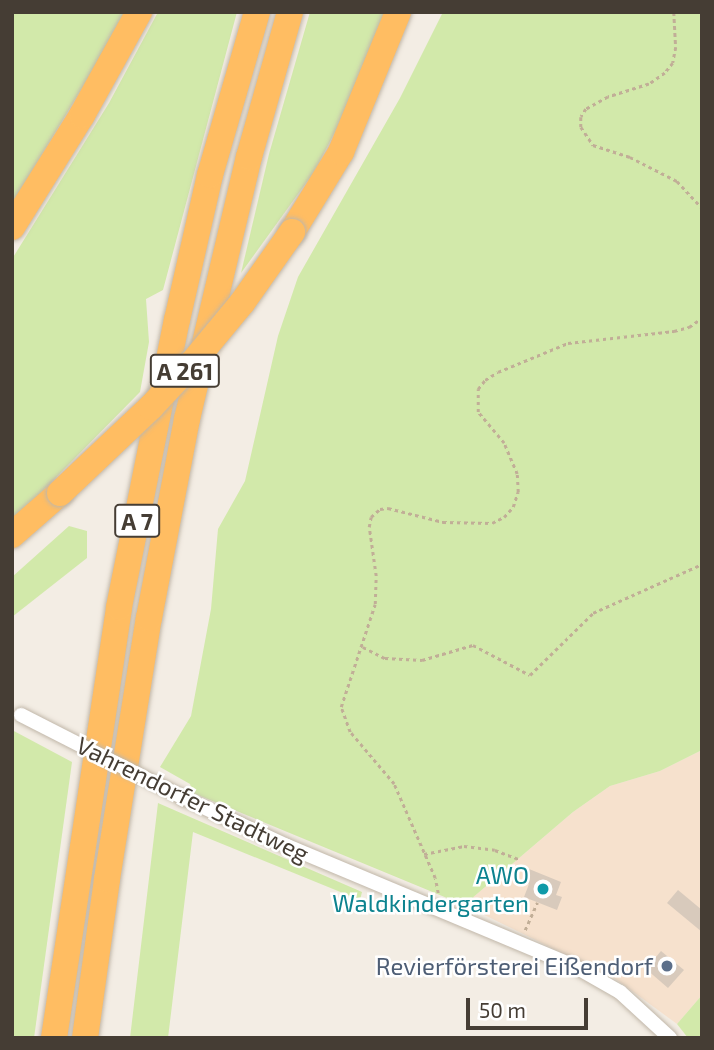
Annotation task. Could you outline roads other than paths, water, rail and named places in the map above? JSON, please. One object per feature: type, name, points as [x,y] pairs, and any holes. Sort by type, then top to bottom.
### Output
[{"type":"highway","points":[[12,226],[82,115],[139,12]]},
{"type":"highway","name":"A 7","points":[[54,1038],[78,862],[125,580],[177,320],[210,176],[257,12]]},
{"type":"highway","name":"A 7","points":[[85,1038],[105,891],[149,618],[187,419],[249,157],[290,12]]},
{"type":"highway","name":"A 261","points":[[12,535],[151,407],[242,303],[292,232],[341,152],[398,12]]},
{"type":"street","name":"Vahrendorfer Stadtweg","points":[[17,713],[184,798],[287,846],[598,978],[620,992],[670,1038]]},
{"type":"place","name":"AWO Waldkindergarten","points":[[543,889]]},
{"type":"place","name":"Revierförsterei Eißendorf","points":[[667,966]]}]
